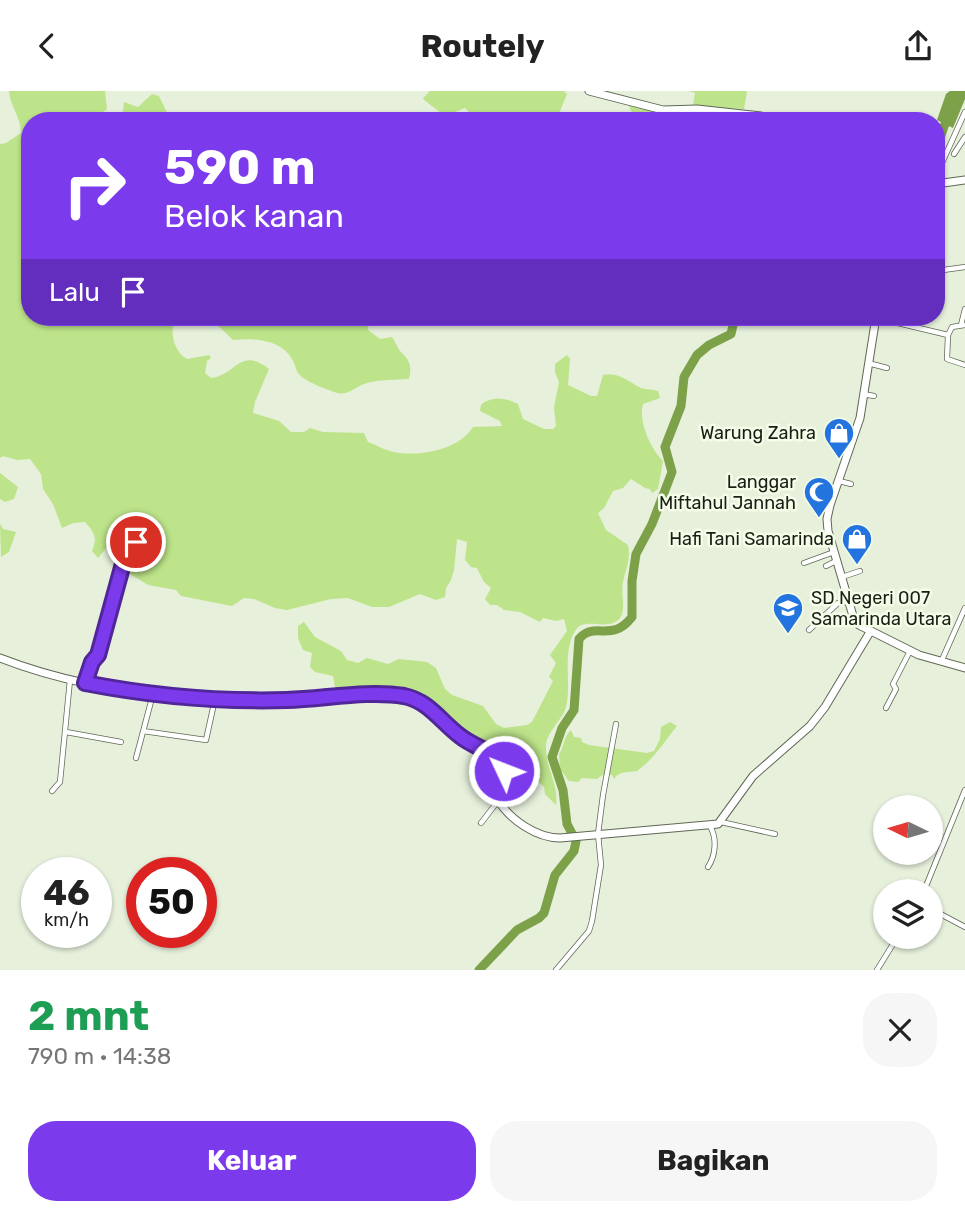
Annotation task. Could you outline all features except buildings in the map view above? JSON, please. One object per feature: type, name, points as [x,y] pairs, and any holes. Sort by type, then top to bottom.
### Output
[{"type":"main road","points":[[589,91],[663,110],[697,109],[724,112]]},
{"type":"main road","points":[[945,183],[965,180]]},
{"type":"main road","points":[[874,326],[860,418],[827,519],[836,556],[855,618],[870,632],[941,662],[965,668]]},
{"type":"main road","points":[[0,658],[31,670],[70,680],[153,694],[215,699],[287,700],[402,696],[427,706],[459,736],[499,759],[504,771],[498,800],[510,816],[536,832],[560,838],[710,826],[721,822],[753,776],[810,726],[825,707],[870,632]]},
{"type":"street","points":[[945,156],[965,112]]},
{"type":"street","points":[[954,154],[965,137]]},
{"type":"street","points":[[945,270],[965,267]]},
{"type":"street","points":[[965,309],[963,325],[952,327],[948,335],[947,359],[965,365]]},
{"type":"street","points":[[910,326],[948,335]]},
{"type":"street","points":[[867,363],[887,368]]},
{"type":"street","points":[[862,394],[874,396]]},
{"type":"street","points":[[838,481],[851,484]]},
{"type":"street","points":[[85,683],[92,662],[98,655],[127,549],[130,543],[150,541]]},
{"type":"street","points":[[804,563],[836,556]]},
{"type":"street","points":[[826,566],[836,556]]},
{"type":"street","points":[[842,577],[860,571]]},
{"type":"street","points":[[808,630],[838,603],[849,601]]},
{"type":"street","points":[[941,662],[965,608]]},
{"type":"street","points":[[886,708],[896,689],[893,684],[910,650]]},
{"type":"street","points":[[52,791],[60,782],[70,680]]},
{"type":"street","points":[[136,758],[153,694]]},
{"type":"street","points":[[144,731],[206,740],[215,699]]},
{"type":"street","points":[[556,970],[589,931],[592,921],[601,865],[597,834],[616,724]]},
{"type":"street","points":[[66,732],[121,742]]},
{"type":"street","points":[[929,879],[965,790]]},
{"type":"street","points":[[481,823],[498,800]]},
{"type":"street","points":[[721,822],[775,834]]},
{"type":"street","points":[[708,867],[712,860],[715,840],[710,826]]},
{"type":"street","points":[[943,915],[965,927]]},
{"type":"street","points":[[877,970],[890,949]]},
{"type":"shaded area","points":[[9,91],[105,91],[107,109],[103,112],[21,112],[21,133]]},
{"type":"shaded area","points":[[430,91],[564,91],[567,94],[560,112],[469,112],[465,108],[455,112],[440,112],[423,98]]},
{"type":"shaded area","points":[[689,91],[747,91],[744,109],[693,106],[695,93]]},
{"type":"shaded area","points":[[950,91],[965,91],[965,99],[953,128],[945,124],[945,112],[940,112],[946,94]]},
{"type":"shaded area","points":[[152,94],[159,96],[167,112],[123,112],[124,102],[138,107]]},
{"type":"shaded area","points":[[628,103],[670,112],[633,112]]},
{"type":"shaded area","points":[[21,133],[21,326],[174,326],[176,346],[182,355],[187,359],[209,355],[211,358],[207,361],[205,373],[211,378],[220,376],[244,361],[251,360],[269,369],[253,413],[279,421],[291,432],[304,432],[310,428],[323,432],[364,433],[368,442],[390,451],[426,452],[458,441],[473,427],[502,426],[500,421],[480,411],[481,405],[494,399],[518,404],[523,419],[544,429],[553,429],[556,426],[554,407],[559,382],[555,364],[567,355],[570,359],[568,385],[591,396],[597,396],[603,375],[608,374],[623,378],[641,388],[658,391],[660,398],[643,404],[642,419],[654,450],[663,461],[658,489],[652,493],[650,489],[631,479],[623,488],[613,491],[604,508],[598,513],[606,530],[628,545],[629,559],[622,587],[623,610],[619,619],[610,624],[578,627],[571,640],[565,710],[546,743],[556,791],[556,805],[545,794],[544,787],[539,782],[508,770],[500,753],[465,731],[426,697],[389,689],[336,693],[333,676],[315,672],[310,667],[312,653],[303,650],[298,638],[298,626],[304,622],[315,637],[341,651],[347,660],[358,663],[367,658],[388,664],[399,659],[427,662],[436,668],[445,689],[452,695],[483,706],[496,724],[504,728],[527,725],[532,722],[553,681],[549,677],[556,663],[550,655],[567,631],[564,619],[556,621],[543,618],[540,622],[520,612],[490,605],[485,599],[491,588],[484,582],[477,568],[471,567],[465,560],[467,542],[457,539],[451,580],[445,597],[436,600],[420,594],[389,607],[372,607],[348,598],[331,599],[287,610],[244,598],[232,606],[181,596],[176,590],[148,585],[122,569],[128,547],[128,535],[125,532],[114,549],[107,547],[98,558],[92,551],[94,535],[85,522],[62,528],[53,504],[43,489],[41,474],[30,459],[0,458],[0,144]]},
{"type":"shaded area","points":[[218,326],[368,326],[368,330],[380,339],[392,337],[408,361],[409,379],[372,382],[345,393],[337,393],[302,377],[292,359],[281,347],[266,341],[233,340]]},
{"type":"shaded area","points":[[0,473],[18,487],[14,499],[5,502],[0,499]]},
{"type":"shaded area","points":[[0,524],[3,529],[16,532],[9,552],[1,557]]},
{"type":"shaded area","points":[[670,722],[677,726],[637,771],[622,773],[614,779],[612,775],[602,775],[597,779],[582,778],[578,782],[569,781],[560,769],[559,754],[571,730],[574,737],[581,738],[582,742],[589,745],[647,753],[654,751],[660,739],[661,727]]},
{"type":"waterway","points":[[479,970],[517,930],[544,913],[555,875],[574,851],[576,841],[567,824],[563,790],[552,757],[562,728],[574,710],[579,639],[591,631],[617,629],[632,617],[632,581],[636,554],[652,524],[672,472],[665,447],[681,406],[684,377],[697,355],[709,345],[731,334],[733,326]]},
{"type":"place","name":"Warung Zahra","points":[[839,460]]},
{"type":"place","name":"Langgar Miftahul Jannah","points":[[819,519]]},
{"type":"place","name":"Hafi Tani Samarinda","points":[[857,566]]},
{"type":"place","name":"SD Negeri 007 Samarinda Utara","points":[[788,635]]},
{"type":"route","points":[[136,542],[130,543],[127,549],[98,655],[92,662],[85,683],[124,690],[231,700],[402,696],[418,701],[436,712],[459,736],[499,759],[504,771]]}]
